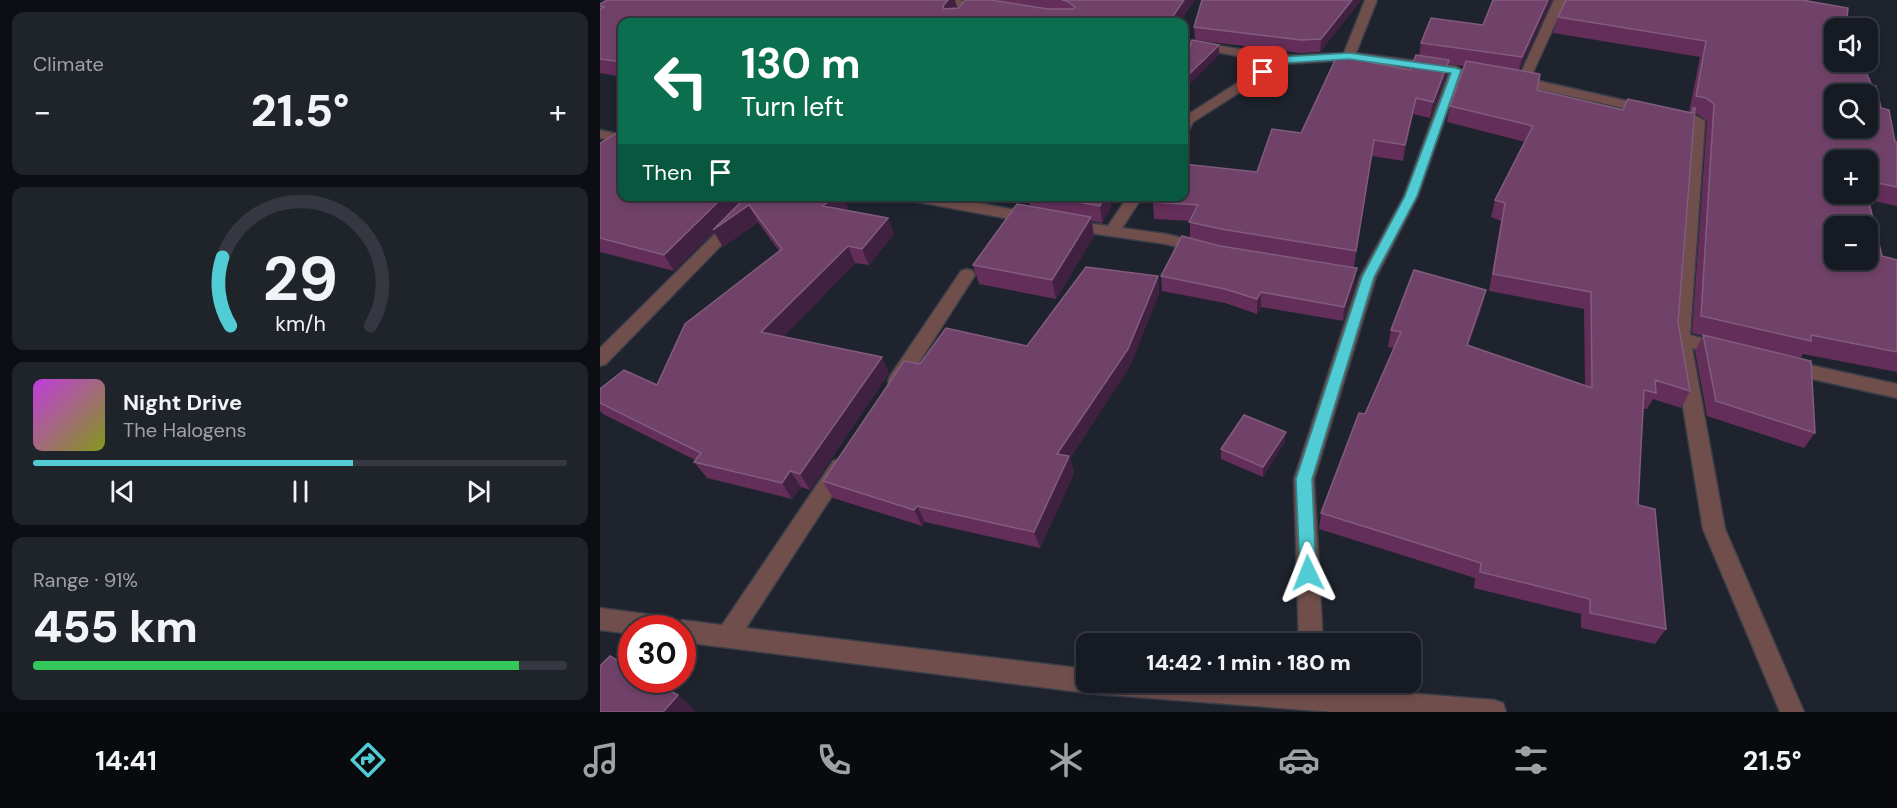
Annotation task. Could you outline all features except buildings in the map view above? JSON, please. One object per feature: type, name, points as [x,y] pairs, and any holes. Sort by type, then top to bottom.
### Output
[{"type":"street","points":[[939,0],[1001,11]]},
{"type":"street","points":[[1349,56],[1371,0]]},
{"type":"street","points":[[1523,81],[1560,0]]},
{"type":"street","points":[[1188,44],[1281,60],[1349,56],[1462,71],[1411,196],[1362,276],[1304,479],[1311,633]]},
{"type":"street","points":[[1188,120],[1281,60]]},
{"type":"street","points":[[1500,77],[1698,121],[1681,339],[1714,529],[1792,712]]},
{"type":"street","points":[[600,134],[618,138]]},
{"type":"street","points":[[600,359],[757,201]]},
{"type":"street","points":[[940,201],[1112,232],[1166,239],[1221,253]]},
{"type":"street","points":[[1112,232],[1133,201]]},
{"type":"street","points":[[889,393],[967,275]]},
{"type":"street","points":[[1681,339],[1737,354]]},
{"type":"street","points":[[1770,363],[1897,391]]},
{"type":"street","points":[[727,637],[850,451]]},
{"type":"street","points":[[600,618],[618,621]]},
{"type":"street","points":[[696,633],[1076,680]]},
{"type":"street","points":[[1330,693],[1494,712]]},
{"type":"route","points":[[1263,72],[1281,60],[1349,56],[1456,70],[1411,196],[1368,277],[1304,479],[1308,573]]}]
